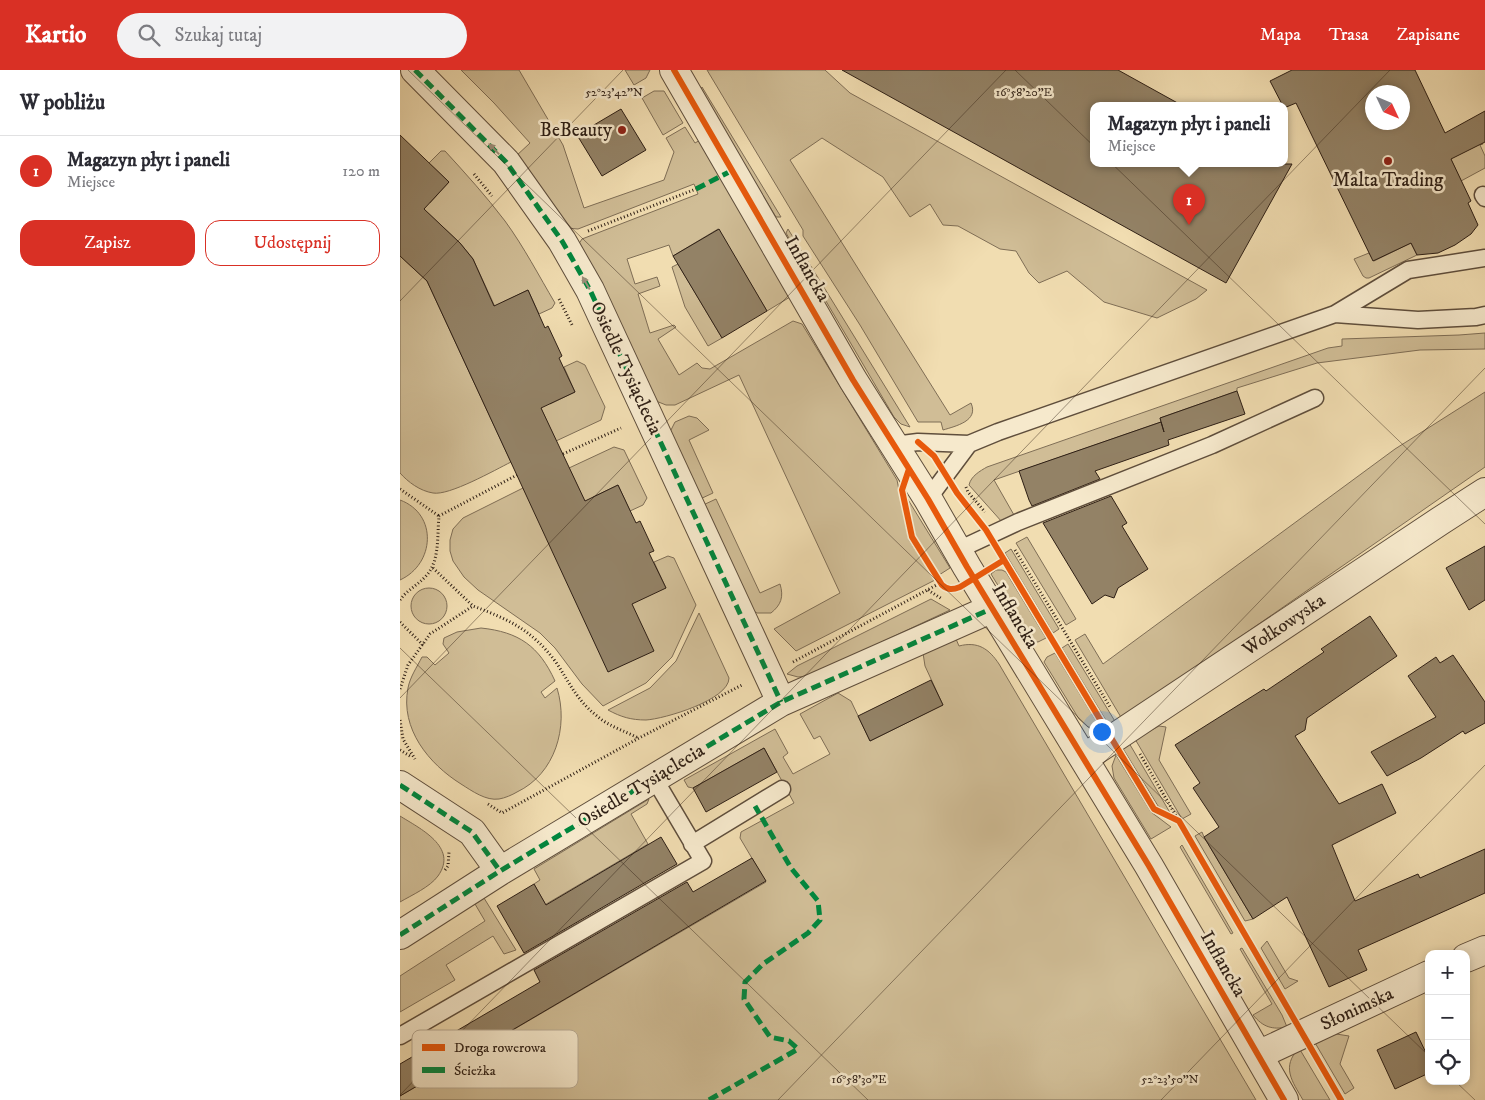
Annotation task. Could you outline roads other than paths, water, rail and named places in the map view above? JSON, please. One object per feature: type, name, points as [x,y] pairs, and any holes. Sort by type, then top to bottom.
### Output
[{"type":"street","name":"Osiedle Tysiąclecia","points":[[415,70],[506,162],[562,240],[590,290],[781,702]]},
{"type":"street","name":"Inflancka","points":[[674,70],[853,380],[928,499],[1084,758],[1284,1100]]},
{"type":"street","name":"Wołkowyska","points":[[1084,758],[1440,520],[1485,492]]},
{"type":"street","name":"Osiedle Tysiąclecia","points":[[400,935],[500,871],[781,702],[993,608]]},
{"type":"street","points":[[400,785],[472,832],[500,871]]},
{"type":"street","points":[[1470,956],[1485,950]]},
{"type":"street","name":"Słonimska","points":[[1258,1055],[1425,978]]},
{"type":"lane","points":[[894,445],[918,442],[969,444],[998,432],[1335,314],[1408,270],[1485,258]]},
{"type":"lane","points":[[1335,314],[1418,320],[1476,317],[1485,314]]},
{"type":"lane","points":[[958,550],[1018,522],[1212,445],[1315,398]]},
{"type":"lane","points":[[928,499],[969,444]]},
{"type":"lane","points":[[400,1036],[703,861],[654,778]]},
{"type":"lane","points":[[692,844],[782,789]]},
{"type":"place","name":"BeBeauty","points":[[622,130]]},
{"type":"place","name":"Malta Trading","points":[[1388,161]]},
{"type":"place","name":"Magazyn płyt i paneli","points":[[1189,225]]}]
